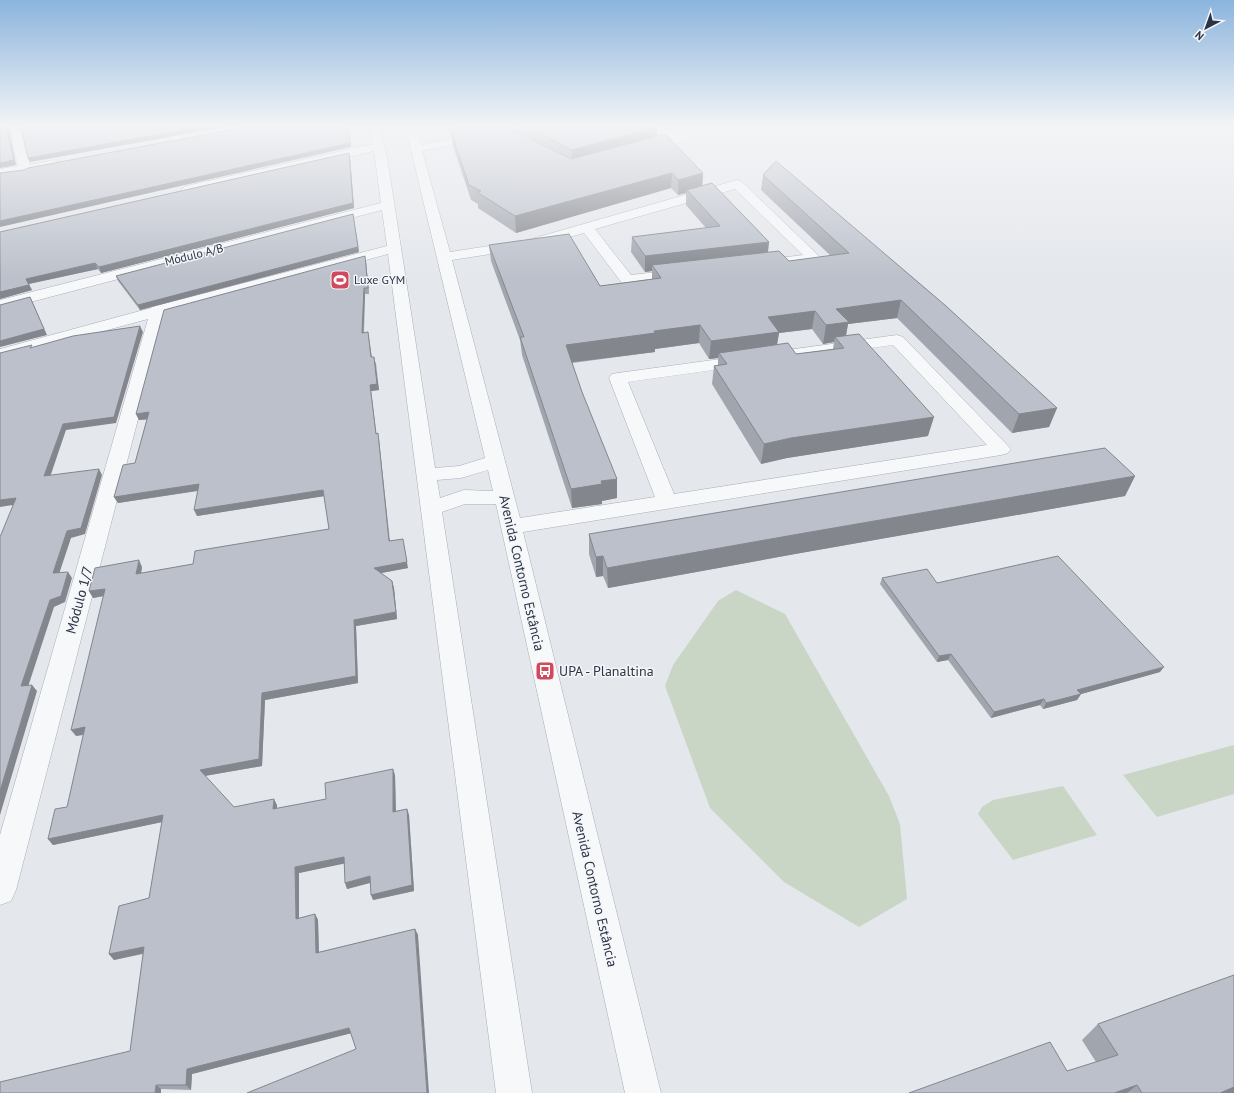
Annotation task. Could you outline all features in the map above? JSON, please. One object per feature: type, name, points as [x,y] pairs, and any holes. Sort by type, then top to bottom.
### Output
[{"type":"street","points":[[170,194],[233,176]]},
{"type":"street","points":[[383,176],[514,1093]]},
{"type":"street","name":"Avenida Contorno Estância","points":[[424,176],[496,461],[643,1093]]},
{"type":"street","points":[[444,257],[529,244],[737,184],[814,258],[744,266]]},
{"type":"street","name":"Módulo A/B","points":[[0,304],[388,205]]},
{"type":"street","points":[[587,228],[627,280],[697,271]]},
{"type":"street","points":[[0,354],[158,310],[394,248]]},
{"type":"street","name":"Módulo 1/7","points":[[0,890],[158,310]]},
{"type":"street","points":[[511,527],[1002,449],[897,340],[618,378],[667,502]]},
{"type":"street","points":[[426,475],[461,472],[496,461]]},
{"type":"street","points":[[431,508],[464,497],[504,498]]},
{"type":"green space","points":[[736,590],[785,614],[889,796],[900,824],[907,899],[859,927],[784,882],[710,808],[665,686],[673,665],[718,601]]},
{"type":"green space","points":[[1234,745],[1234,794],[1157,817],[1123,775]]},
{"type":"green space","points":[[1063,786],[1097,835],[1013,860],[978,814],[982,807],[993,800]]},
{"type":"building","points":[[0,176],[202,176],[0,221]]},
{"type":"building","points":[[247,176],[351,176],[353,203],[99,267],[95,263],[26,279],[29,285],[0,292],[0,232]]},
{"type":"building","points":[[466,176],[661,176],[515,216],[477,192],[481,191],[469,185]]},
{"type":"building","points":[[675,176],[692,176],[678,180]]},
{"type":"building","points":[[764,176],[794,176],[946,306],[1057,408],[1019,414],[901,300],[836,309],[849,322],[826,325],[815,311],[768,317],[779,332],[711,341],[700,325],[654,331],[655,333],[566,345],[582,392],[617,479],[601,481],[602,484],[571,489],[520,337],[524,337],[489,245],[569,234],[600,286],[661,278],[652,265],[779,251],[789,261],[849,253]]},
{"type":"building","points":[[712,183],[769,242],[645,256],[632,237],[720,226],[687,190]]},
{"type":"building","points":[[353,214],[358,247],[138,305],[116,276]]},
{"type":"building","points":[[365,256],[368,288],[364,288],[362,333],[368,332],[371,357],[374,357],[377,384],[370,385],[376,434],[378,433],[389,541],[403,539],[407,562],[374,568],[392,581],[396,612],[354,620],[356,676],[262,693],[259,759],[200,770],[234,807],[274,799],[273,809],[326,799],[325,783],[393,769],[393,812],[407,809],[412,885],[371,895],[370,876],[345,883],[344,857],[295,867],[296,919],[315,914],[316,953],[415,929],[427,1093],[247,1093],[356,1049],[349,1028],[187,1069],[186,1085],[156,1085],[155,1093],[0,1093],[0,1082],[130,1051],[144,947],[109,954],[119,906],[149,898],[163,815],[48,839],[55,809],[67,807],[85,727],[71,730],[105,589],[89,591],[95,568],[139,560],[136,574],[193,564],[195,551],[329,529],[323,490],[194,510],[199,484],[114,497],[123,465],[135,463],[149,412],[136,414],[164,310]]},
{"type":"building","points":[[30,297],[44,329],[0,341],[0,305]]},
{"type":"building","points":[[140,326],[114,417],[63,424],[44,476],[99,469],[81,528],[67,531],[53,573],[68,572],[61,596],[50,600],[21,686],[32,685],[0,791],[0,537],[16,498],[0,500],[0,353],[32,345],[30,348],[73,336]]},
{"type":"building","points":[[859,334],[934,417],[791,438],[764,444],[714,366],[727,364],[719,353],[788,343],[796,354],[844,348],[835,337]]},
{"type":"building","points":[[1105,448],[1135,476],[607,568],[603,556],[596,557],[589,534]]},
{"type":"building","points":[[1058,556],[1164,667],[1077,690],[1081,694],[1046,703],[1044,699],[994,712],[951,654],[939,656],[882,578],[927,569],[937,583]]},
{"type":"building","points":[[1234,975],[1234,1087],[1220,1093],[1142,1093],[1137,1085],[1114,1093],[909,1093],[1050,1042],[1067,1071],[1118,1055],[1098,1024]]},
{"type":"place","name":"Luxe GYM","points":[[340,280]]},
{"type":"place","name":"UPA - Planaltina","points":[[545,671]]}]
